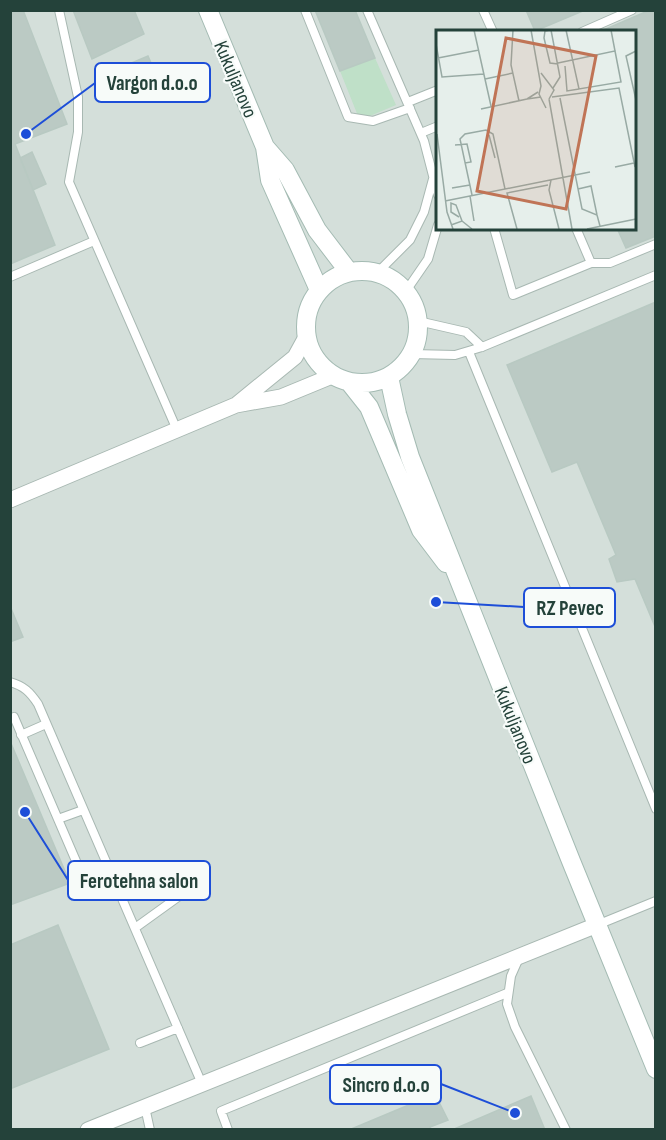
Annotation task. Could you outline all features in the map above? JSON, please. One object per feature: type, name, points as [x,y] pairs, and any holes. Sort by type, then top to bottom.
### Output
[{"type":"main road","name":"Kukuljanovo","points":[[208,10],[265,147]]},
{"type":"main road","points":[[265,147],[285,170],[317,230],[349,272]]},
{"type":"main road","points":[[265,147],[270,180],[319,290]]},
{"type":"main road","points":[[363,270],[377,273],[388,277],[406,291],[414,306],[418,333],[412,354],[402,367],[389,377],[370,383],[350,382],[332,376],[320,366],[311,352],[306,337],[305,320],[310,304],[319,290],[333,279],[349,272],[363,270]]},
{"type":"main road","name":"Kukuljanovo","points":[[389,377],[410,457],[656,1068]]},
{"type":"main road","points":[[350,382],[369,407],[421,530],[459,579]]},
{"type":"street","points":[[236,405],[295,357],[306,337]]},
{"type":"street","points":[[10,500],[236,405],[281,397],[332,376]]},
{"type":"street","points":[[88,1130],[597,925]]},
{"type":"lane","points":[[59,10],[78,97],[78,132],[69,182],[177,430]]},
{"type":"lane","points":[[305,10],[348,117],[373,121],[436,91]]},
{"type":"lane","points":[[368,10],[421,133],[436,186]]},
{"type":"lane","points":[[483,10],[492,30]]},
{"type":"lane","points":[[587,30],[632,10]]},
{"type":"lane","points":[[421,133],[436,127]]},
{"type":"lane","points":[[377,273],[410,240],[424,212],[434,177]]},
{"type":"lane","points":[[406,291],[428,259],[437,230]]},
{"type":"lane","points":[[495,230],[513,295],[591,263],[610,262],[656,244]]},
{"type":"lane","points":[[577,230],[591,263]]},
{"type":"lane","points":[[10,277],[94,241]]},
{"type":"lane","points":[[412,354],[455,355],[468,352],[656,275]]},
{"type":"lane","points":[[418,321],[466,332],[482,347]]},
{"type":"lane","points":[[468,352],[656,809]]},
{"type":"lane","points":[[10,682],[21,685],[31,693],[46,724],[202,1084]]},
{"type":"lane","points":[[14,717],[82,875]]},
{"type":"lane","points":[[21,735],[46,724]]},
{"type":"lane","points":[[58,819],[83,810]]},
{"type":"lane","points":[[135,928],[203,879]]},
{"type":"lane","points":[[597,925],[656,901]]},
{"type":"lane","points":[[519,956],[511,976],[507,1005],[515,1027],[566,1130]]},
{"type":"lane","points":[[228,1130],[221,1111],[507,993]]},
{"type":"lane","points":[[140,1043],[178,1028]]},
{"type":"lane","points":[[145,1107],[150,1130]]},
{"type":"shaded area","points":[[11,11],[655,11],[655,1129],[11,1129]]},
{"type":"green space","points":[[375,58],[396,105],[370,116],[358,116],[340,71]]},
{"type":"building","points":[[10,10],[23,10],[67,124],[15,144],[55,245],[10,264]]},
{"type":"building","points":[[73,10],[134,10],[144,34],[92,59]]},
{"type":"building","points":[[315,10],[355,10],[375,58],[340,71]]},
{"type":"building","points":[[526,10],[585,10],[537,30],[535,30]]},
{"type":"building","points":[[650,10],[656,10],[656,236],[626,248],[618,230],[636,230],[636,30],[604,30]]},
{"type":"building","points":[[148,56],[159,81],[132,93],[120,68]]},
{"type":"building","points":[[32,152],[46,184],[33,190],[20,158]]},
{"type":"building","points":[[656,302],[656,629],[635,579],[617,582],[609,559],[616,555],[577,462],[552,472],[507,365]]},
{"type":"building","points":[[10,606],[23,637],[10,642]]},
{"type":"building","points":[[10,741],[70,883],[10,905]]},
{"type":"building","points":[[58,925],[109,1049],[10,1089],[10,945]]},
{"type":"building","points":[[435,1094],[448,1120],[430,1127],[431,1130],[349,1130]]},
{"type":"building","points":[[531,1096],[545,1130],[452,1130]]},
{"type":"place","name":"Vargon d.o.o","points":[[26,134]]},
{"type":"place","name":"RZ Pevec","points":[[436,602]]},
{"type":"place","name":"Ferotehna salon","points":[[25,812]]},
{"type":"place","name":"Sincro d.o.o","points":[[515,1113]]}]
